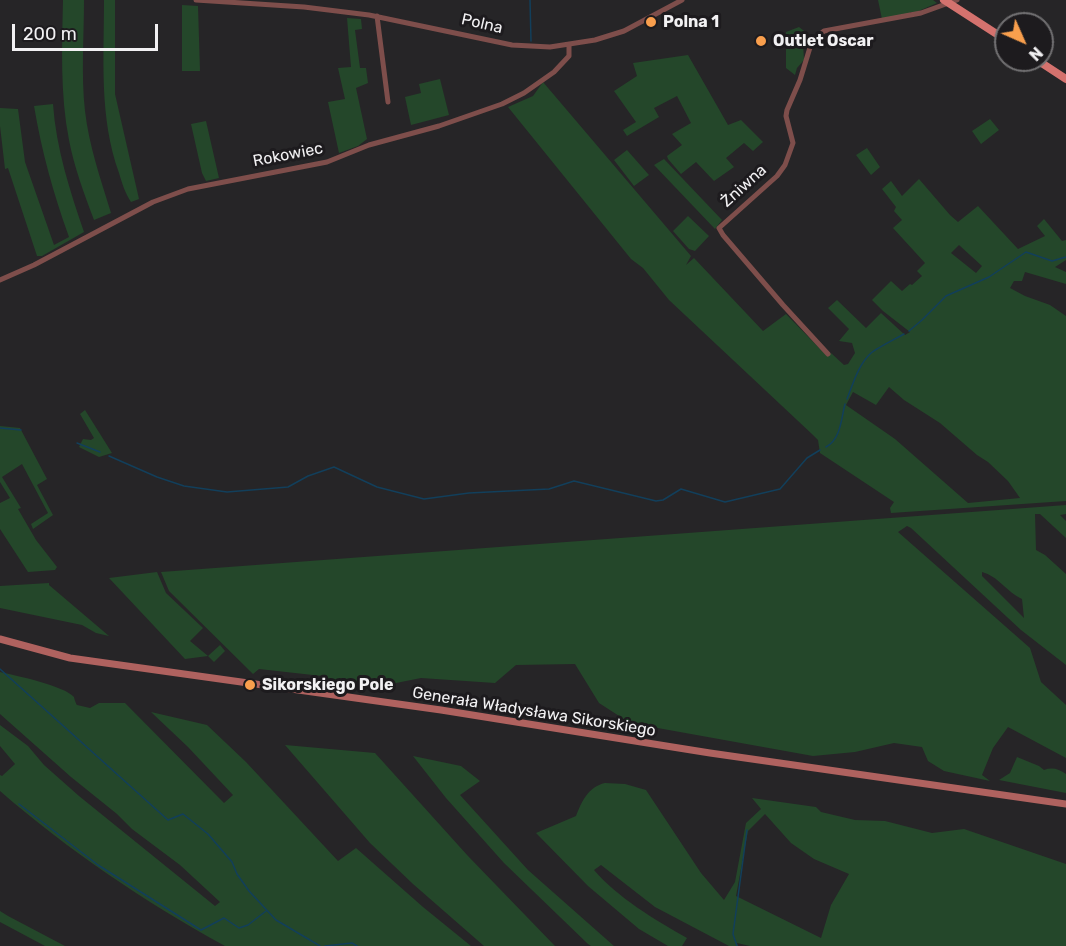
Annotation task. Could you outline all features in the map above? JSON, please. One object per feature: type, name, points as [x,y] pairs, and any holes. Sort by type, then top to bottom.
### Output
[{"type":"main road","points":[[950,1],[994,32]]},
{"type":"street","name":"Polna","points":[[196,0],[304,7],[377,16],[512,45],[550,47],[569,46],[624,32],[682,0]]},
{"type":"street","name":"Żniwna","points":[[828,354],[771,292],[719,228],[777,176],[785,165],[793,143],[786,116],[787,110],[800,80],[808,48],[816,36],[824,31],[891,20],[950,1]]},
{"type":"street","points":[[377,16],[388,102]]},
{"type":"street","name":"Rokowiec","points":[[0,280],[34,265],[153,202],[188,189],[327,162],[369,145],[439,126],[502,104],[524,93],[554,72],[568,56],[569,46]]},
{"type":"street","name":"Generała Władysława Sikorskiego","points":[[0,639],[70,658],[441,710],[710,753],[1066,804]]},
{"type":"green space","points":[[63,0],[84,0],[85,111],[92,150],[111,213],[94,220],[74,160],[66,123],[62,70]]},
{"type":"green space","points":[[104,0],[115,0],[115,94],[139,199],[131,202],[125,192],[113,152],[105,109]]},
{"type":"green space","points":[[878,0],[933,0],[937,3],[914,13],[882,19]]},
{"type":"green space","points":[[182,5],[198,6],[200,71],[182,71]]},
{"type":"green space","points":[[347,18],[361,19],[362,29],[355,30],[360,68],[366,68],[368,83],[356,88],[367,139],[358,146],[339,153],[328,102],[345,99],[338,68],[351,67]]},
{"type":"green space","points":[[799,27],[808,34],[803,43],[804,60],[797,68],[795,75],[786,68],[786,32]]},
{"type":"green space","points":[[688,55],[728,125],[741,120],[763,142],[753,151],[744,143],[726,158],[734,167],[714,181],[696,162],[681,174],[668,159],[667,156],[682,145],[672,134],[691,123],[677,96],[654,108],[659,117],[627,136],[623,130],[636,122],[614,91],[637,76],[633,63]]},
{"type":"green space","points":[[440,79],[449,115],[411,125],[405,97],[421,93],[419,84]]},
{"type":"green space","points":[[543,82],[691,256],[686,265],[694,258],[763,331],[786,314],[827,356],[831,353],[844,365],[848,364],[855,353],[852,343],[839,341],[849,329],[828,308],[837,300],[866,328],[881,313],[905,335],[910,332],[872,300],[891,281],[902,291],[910,284],[912,285],[922,276],[917,271],[925,263],[893,228],[902,220],[894,211],[896,207],[882,189],[891,181],[902,196],[919,179],[958,222],[978,206],[1018,249],[1045,236],[1037,226],[1044,219],[1062,241],[1066,240],[1066,260],[1055,267],[1066,272],[1066,284],[1025,272],[1022,281],[1014,281],[1010,288],[1050,305],[1066,316],[1066,501],[891,513],[890,508],[894,502],[820,453],[818,440],[669,300],[643,268],[631,259],[508,107],[533,96]],"holes":[[[959,245],[982,266],[976,273],[951,253]],[[889,387],[904,400],[940,423],[988,462],[1008,481],[1020,498],[968,503],[895,439],[846,405],[853,392],[876,405]]]},
{"type":"green space","points":[[53,104],[60,153],[84,232],[42,256],[37,256],[8,168],[5,169],[0,108],[18,109],[25,162],[54,245],[69,237],[48,172],[34,106]]},
{"type":"green space","points":[[990,119],[999,130],[981,144],[972,131]]},
{"type":"green space","points":[[206,121],[219,178],[206,181],[202,173],[191,124]]},
{"type":"green space","points":[[867,148],[880,167],[871,175],[856,155]]},
{"type":"green space","points":[[627,150],[649,175],[634,186],[614,160]]},
{"type":"green space","points":[[664,159],[722,220],[715,229],[654,165]]},
{"type":"green space","points":[[688,216],[709,236],[695,251],[689,249],[673,231]]},
{"type":"green space","points":[[85,410],[112,453],[99,457],[79,447],[83,439],[94,438],[80,414]]},
{"type":"green space","points":[[0,426],[20,428],[47,479],[37,485],[53,515],[33,529],[31,524],[48,513],[22,464],[2,477],[21,508],[18,509],[36,540],[57,567],[55,570],[28,572],[0,529],[0,503],[10,498],[0,482]]},
{"type":"green space","points":[[1066,505],[1066,514],[1060,515],[1066,521],[1066,538],[1040,514],[1035,514],[1036,550],[1066,574],[1066,665],[1021,630],[911,528],[907,526],[898,532],[1030,648],[1041,682],[1066,705],[1066,758],[1008,727],[993,748],[982,775],[990,781],[944,771],[928,761],[922,747],[894,743],[855,752],[813,756],[630,723],[599,703],[575,664],[516,665],[495,683],[421,678],[396,683],[389,689],[378,690],[336,682],[322,676],[259,669],[253,674],[169,591],[161,572]],"holes":[[[982,572],[1022,599],[1024,618],[982,576]]]},
{"type":"green space","points":[[157,572],[166,593],[203,628],[190,641],[208,656],[185,659],[109,578]]},
{"type":"green space","points":[[49,583],[109,636],[96,633],[82,625],[0,608],[0,586]]},
{"type":"green space","points":[[220,645],[225,651],[214,662],[208,656]]},
{"type":"green space","points":[[0,672],[61,689],[74,697],[77,705],[90,708],[99,703],[125,703],[224,803],[233,795],[151,712],[207,725],[246,762],[338,861],[356,848],[471,946],[225,946],[195,929],[80,855],[0,791],[0,775],[2,776],[15,764],[0,746],[0,725],[28,746],[44,765],[79,796],[215,906],[220,902],[180,865],[132,829],[0,714]]},
{"type":"green space","points":[[285,745],[375,753],[468,856],[555,946],[484,946],[370,843]]},
{"type":"green space","points":[[413,756],[461,766],[480,781],[460,795],[528,870],[614,946],[588,944],[504,863],[446,798]]},
{"type":"green space","points":[[1017,757],[1044,770],[1055,769],[1066,774],[1066,793],[999,780],[1010,773]]},
{"type":"green space","points":[[625,784],[646,790],[701,873],[724,900],[735,882],[746,823],[761,809],[752,798],[816,807],[821,812],[855,820],[885,821],[932,833],[964,829],[1066,864],[1066,946],[750,946],[737,943],[738,946],[729,946],[655,907],[601,865],[594,870],[625,899],[687,938],[682,946],[668,946],[639,929],[588,886],[536,833],[576,816],[586,795],[599,785]],"holes":[[[765,814],[791,843],[814,859],[849,874],[831,905],[821,938],[736,896],[748,831]]]},
{"type":"green space","points":[[0,911],[65,946],[45,946],[0,922]]},
{"type":"waterway","points":[[530,0],[531,41]]},
{"type":"waterway","points":[[909,331],[946,296],[989,277],[1026,252],[1052,261],[1066,257]]},
{"type":"waterway","points":[[847,399],[856,375],[866,358],[904,334]]},
{"type":"waterway","points":[[826,447],[838,434],[845,404]]},
{"type":"waterway","points":[[0,428],[21,430]]},
{"type":"waterway","points":[[77,443],[100,452]]},
{"type":"waterway","points":[[109,456],[184,486],[227,492],[288,487],[308,476],[334,467],[377,487],[424,499],[469,493],[549,489],[574,481],[656,501],[663,500],[681,489],[725,502],[780,489],[807,458],[820,450]]},
{"type":"waterway","points":[[0,669],[168,820],[183,814],[208,834],[232,862],[249,891],[276,920],[320,946]]},
{"type":"waterway","points":[[19,804],[98,865],[201,930],[224,918],[239,928],[248,925],[266,911]]},
{"type":"waterway","points":[[737,946],[733,934],[747,830]]},
{"type":"waterway","points":[[325,946],[352,943],[357,946]]},
{"type":"place","name":"Polna 1","points":[[651,22]]},
{"type":"place","name":"Outlet Oscar","points":[[761,41]]},
{"type":"place","name":"Sikorskiego Pole","points":[[250,685]]}]
